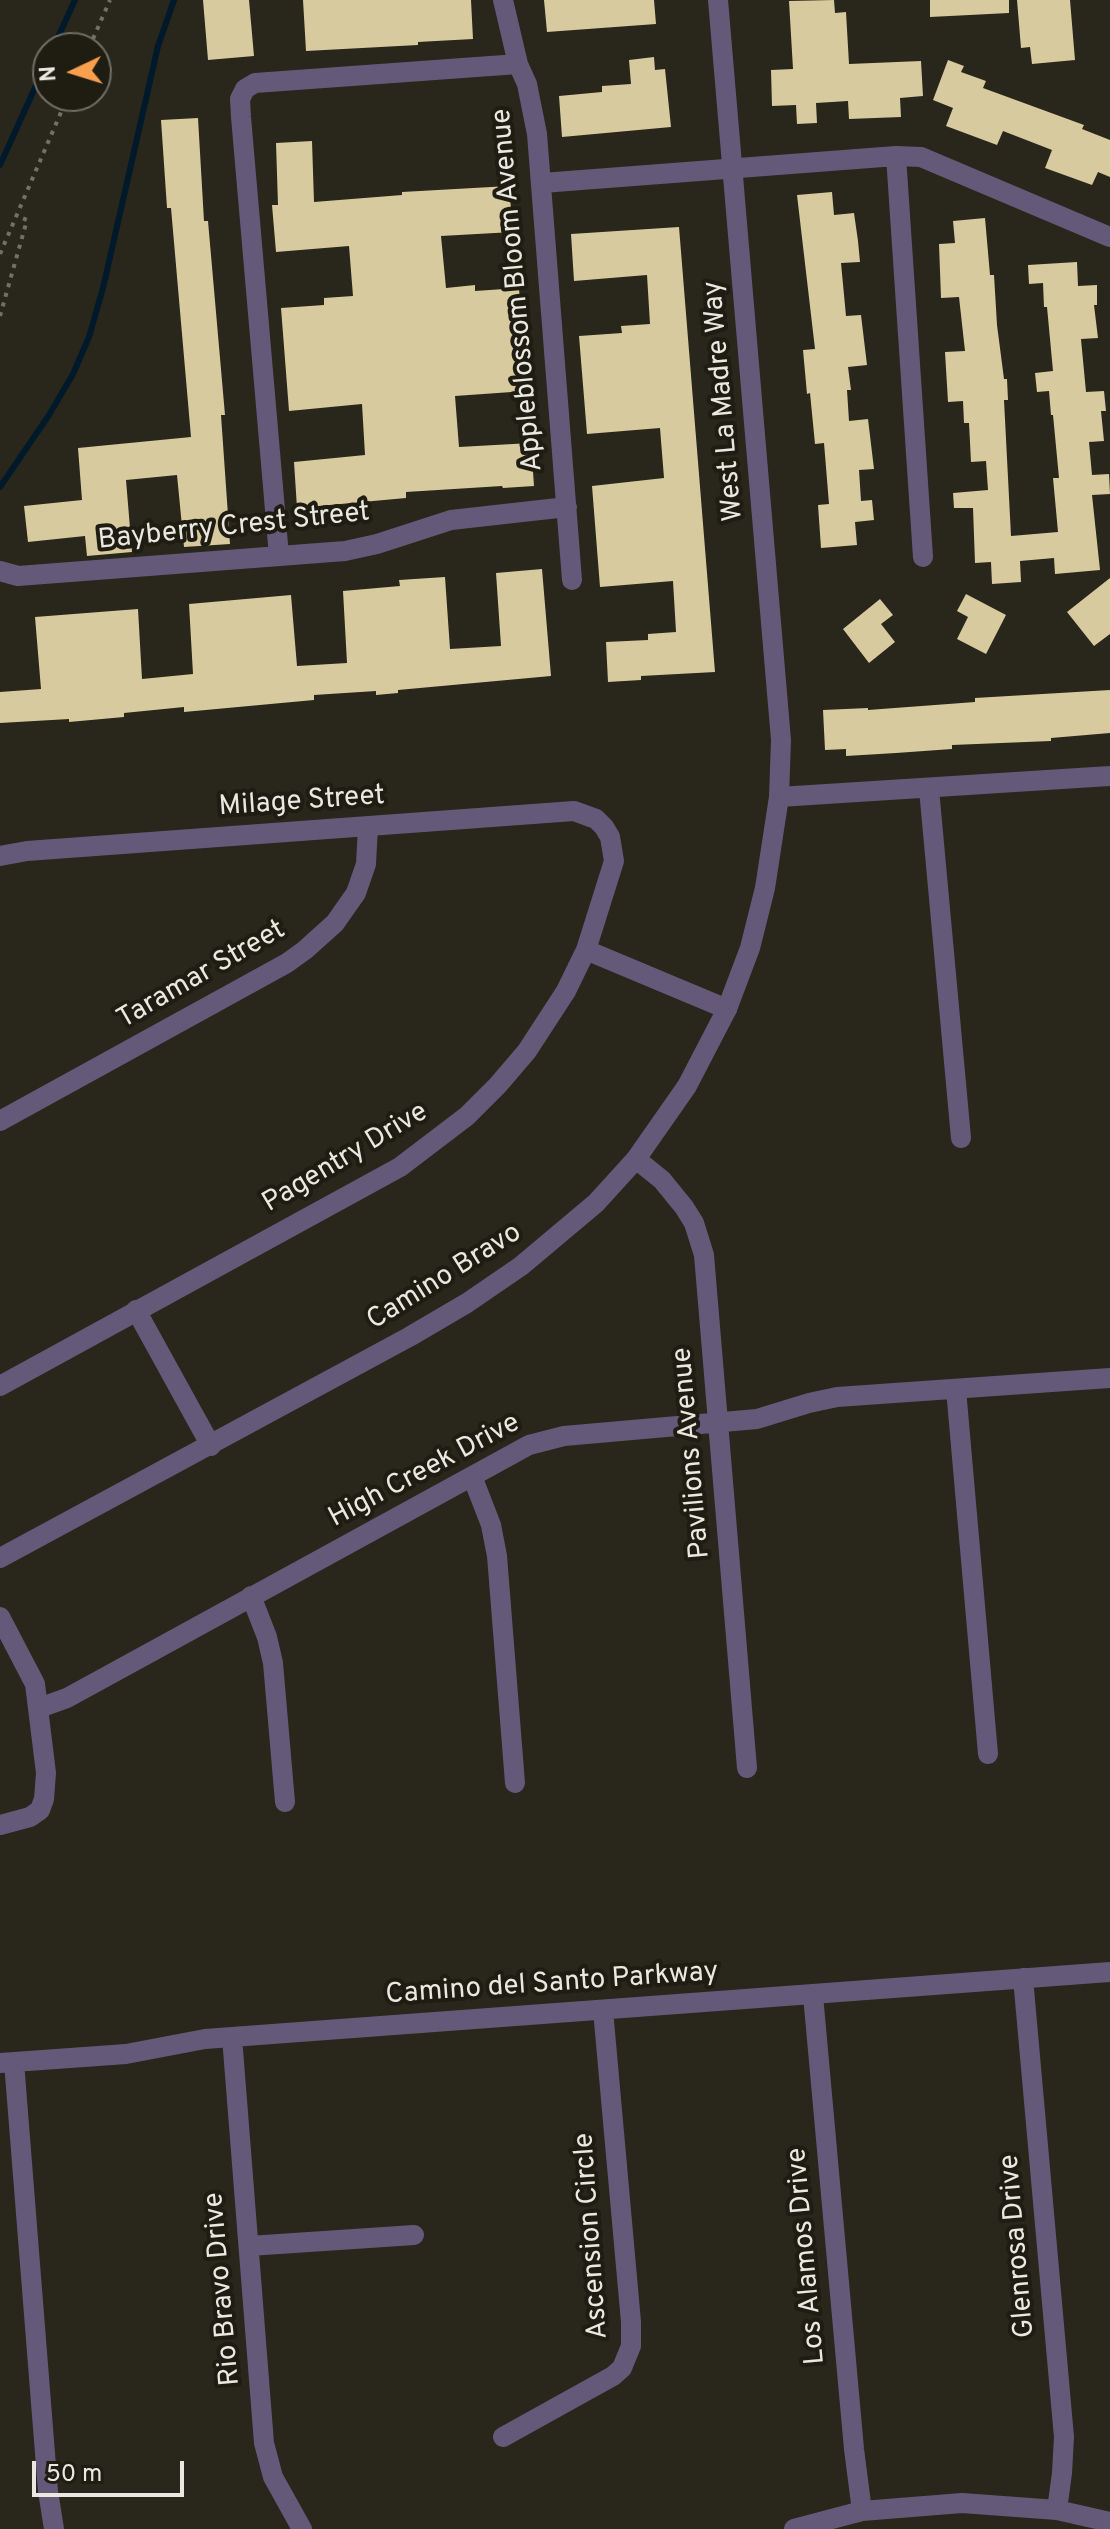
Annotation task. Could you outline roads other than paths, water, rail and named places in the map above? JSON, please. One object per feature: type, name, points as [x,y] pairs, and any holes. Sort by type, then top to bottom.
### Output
[{"type":"street","name":"Appleblossom Bloom Avenue","points":[[503,0],[518,64],[527,84],[537,134],[572,580]]},
{"type":"street","name":"West La Madre Way","points":[[718,0],[778,680],[781,740],[779,797]]},
{"type":"street","points":[[279,556],[240,99],[245,89],[255,83],[518,64]]},
{"type":"street","points":[[896,156],[923,557]]},
{"type":"street","points":[[542,183],[732,167],[921,157],[1110,237]]},
{"type":"street","name":"Bayberry Crest Street","points":[[0,571],[18,576],[345,551],[451,520],[567,507]]},
{"type":"street","points":[[779,797],[1110,776]]},
{"type":"street","points":[[929,789],[961,1138]]},
{"type":"street","name":"Camino Bravo","points":[[0,1558],[439,1320],[495,1286],[596,1203],[636,1159],[687,1086],[727,1009],[758,918],[779,797]]},
{"type":"street","name":"Milage Street","points":[[0,856],[27,851],[574,811],[596,819],[604,827]]},
{"type":"street","name":"Taramar Street","points":[[0,1121],[287,963],[305,950],[335,923],[356,893],[366,864],[368,827]]},
{"type":"street","name":"Pagentry Drive","points":[[0,1386],[400,1167],[483,1101],[527,1051],[555,1011],[586,950],[614,861],[610,837],[604,827]]},
{"type":"street","points":[[586,950],[727,1009]]},
{"type":"street","name":"Pavilions Avenue","points":[[636,1159],[674,1193],[694,1223],[707,1272],[747,1768]]},
{"type":"street","points":[[136,1310],[211,1446]]},
{"type":"street","name":"High Creek Drive","points":[[39,1708],[76,1693],[529,1445],[564,1436],[771,1417],[837,1397],[1110,1378]]},
{"type":"street","points":[[956,1389],[988,1754]]},
{"type":"street","points":[[472,1476],[491,1525],[497,1556],[515,1783]]},
{"type":"street","points":[[251,1596],[267,1637],[273,1663],[285,1802]]},
{"type":"street","points":[[0,1617],[31,1674],[39,1708],[46,1773],[40,1810],[30,1817],[0,1825]]},
{"type":"street","name":"Camino del Santo Parkway","points":[[7,2062],[126,2054],[185,2042],[232,2037],[1110,1972]]},
{"type":"street","name":"Glenrosa Drive","points":[[1023,1978],[1064,2437],[1057,2510]]},
{"type":"street","name":"Los Alamos Drive","points":[[813,1995],[862,2511]]},
{"type":"street","name":"Ascension Circle","points":[[503,2437],[613,2376],[628,2358],[631,2346],[603,2010]]},
{"type":"street","name":"Rio Bravo Drive","points":[[232,2037],[266,2454],[273,2477],[302,2529]]},
{"type":"street","points":[[7,2062],[54,2529]]},
{"type":"street","points":[[249,2246],[414,2235]]},
{"type":"street","points":[[794,2529],[862,2511],[962,2503],[1057,2510],[1110,2522]]},
{"type":"waterway","points":[[60,32],[75,0]]},
{"type":"waterway","points":[[0,487],[49,415],[73,374],[89,337],[158,46],[174,0]]},
{"type":"waterway","points":[[0,165],[32,94]]}]
